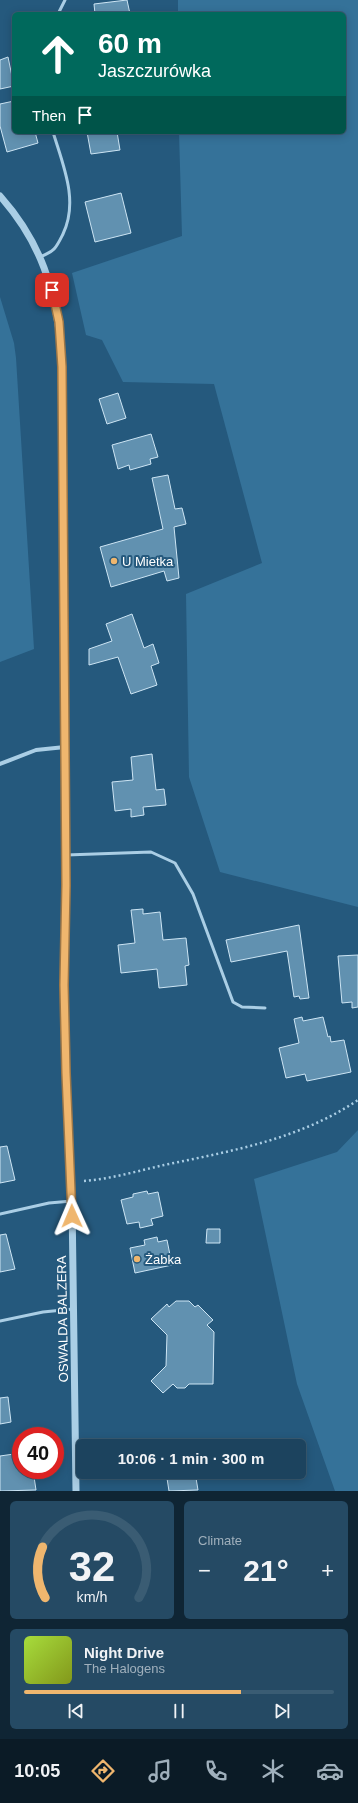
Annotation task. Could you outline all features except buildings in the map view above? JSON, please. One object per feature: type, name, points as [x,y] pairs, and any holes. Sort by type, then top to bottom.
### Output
[{"type":"street","name":"OSWALDA BALZERA","points":[[0,196],[22,224],[40,257],[52,290],[56,307],[61,350],[66,747],[65,1027],[72,1201],[76,1491]]},
{"type":"street","points":[[0,764],[36,750],[66,747]]},
{"type":"lane","points":[[59,12],[65,0]]},
{"type":"lane","points":[[40,257],[56,248],[68,222],[70,201],[67,177],[54,134]]},
{"type":"lane","points":[[66,855],[151,852],[175,863],[193,894],[233,1002],[242,1007],[265,1008]]},
{"type":"lane","points":[[0,1214],[49,1203],[72,1201]]},
{"type":"lane","points":[[0,1321],[43,1312],[73,1309]]},
{"type":"path","points":[[71,1182],[88,1181],[249,1148],[309,1128],[337,1114],[358,1100]]},
{"type":"shaded area","points":[[178,0],[358,0],[358,907],[220,872],[189,777],[186,594],[262,563],[214,384],[123,382],[102,340],[86,335],[72,273],[182,236],[179,134],[346,134],[346,12],[178,12]]},
{"type":"shaded area","points":[[0,297],[14,343],[16,358],[34,649],[0,662]]},
{"type":"shaded area","points":[[358,1130],[358,1491],[335,1491],[297,1384],[254,1179],[337,1152]]},
{"type":"place","name":"U Mietka","points":[[114,561]]},
{"type":"place","name":"Żabka","points":[[137,1259]]},
{"type":"route","points":[[52,290],[59,322],[62,367],[66,885],[64,985],[72,1216]]}]
